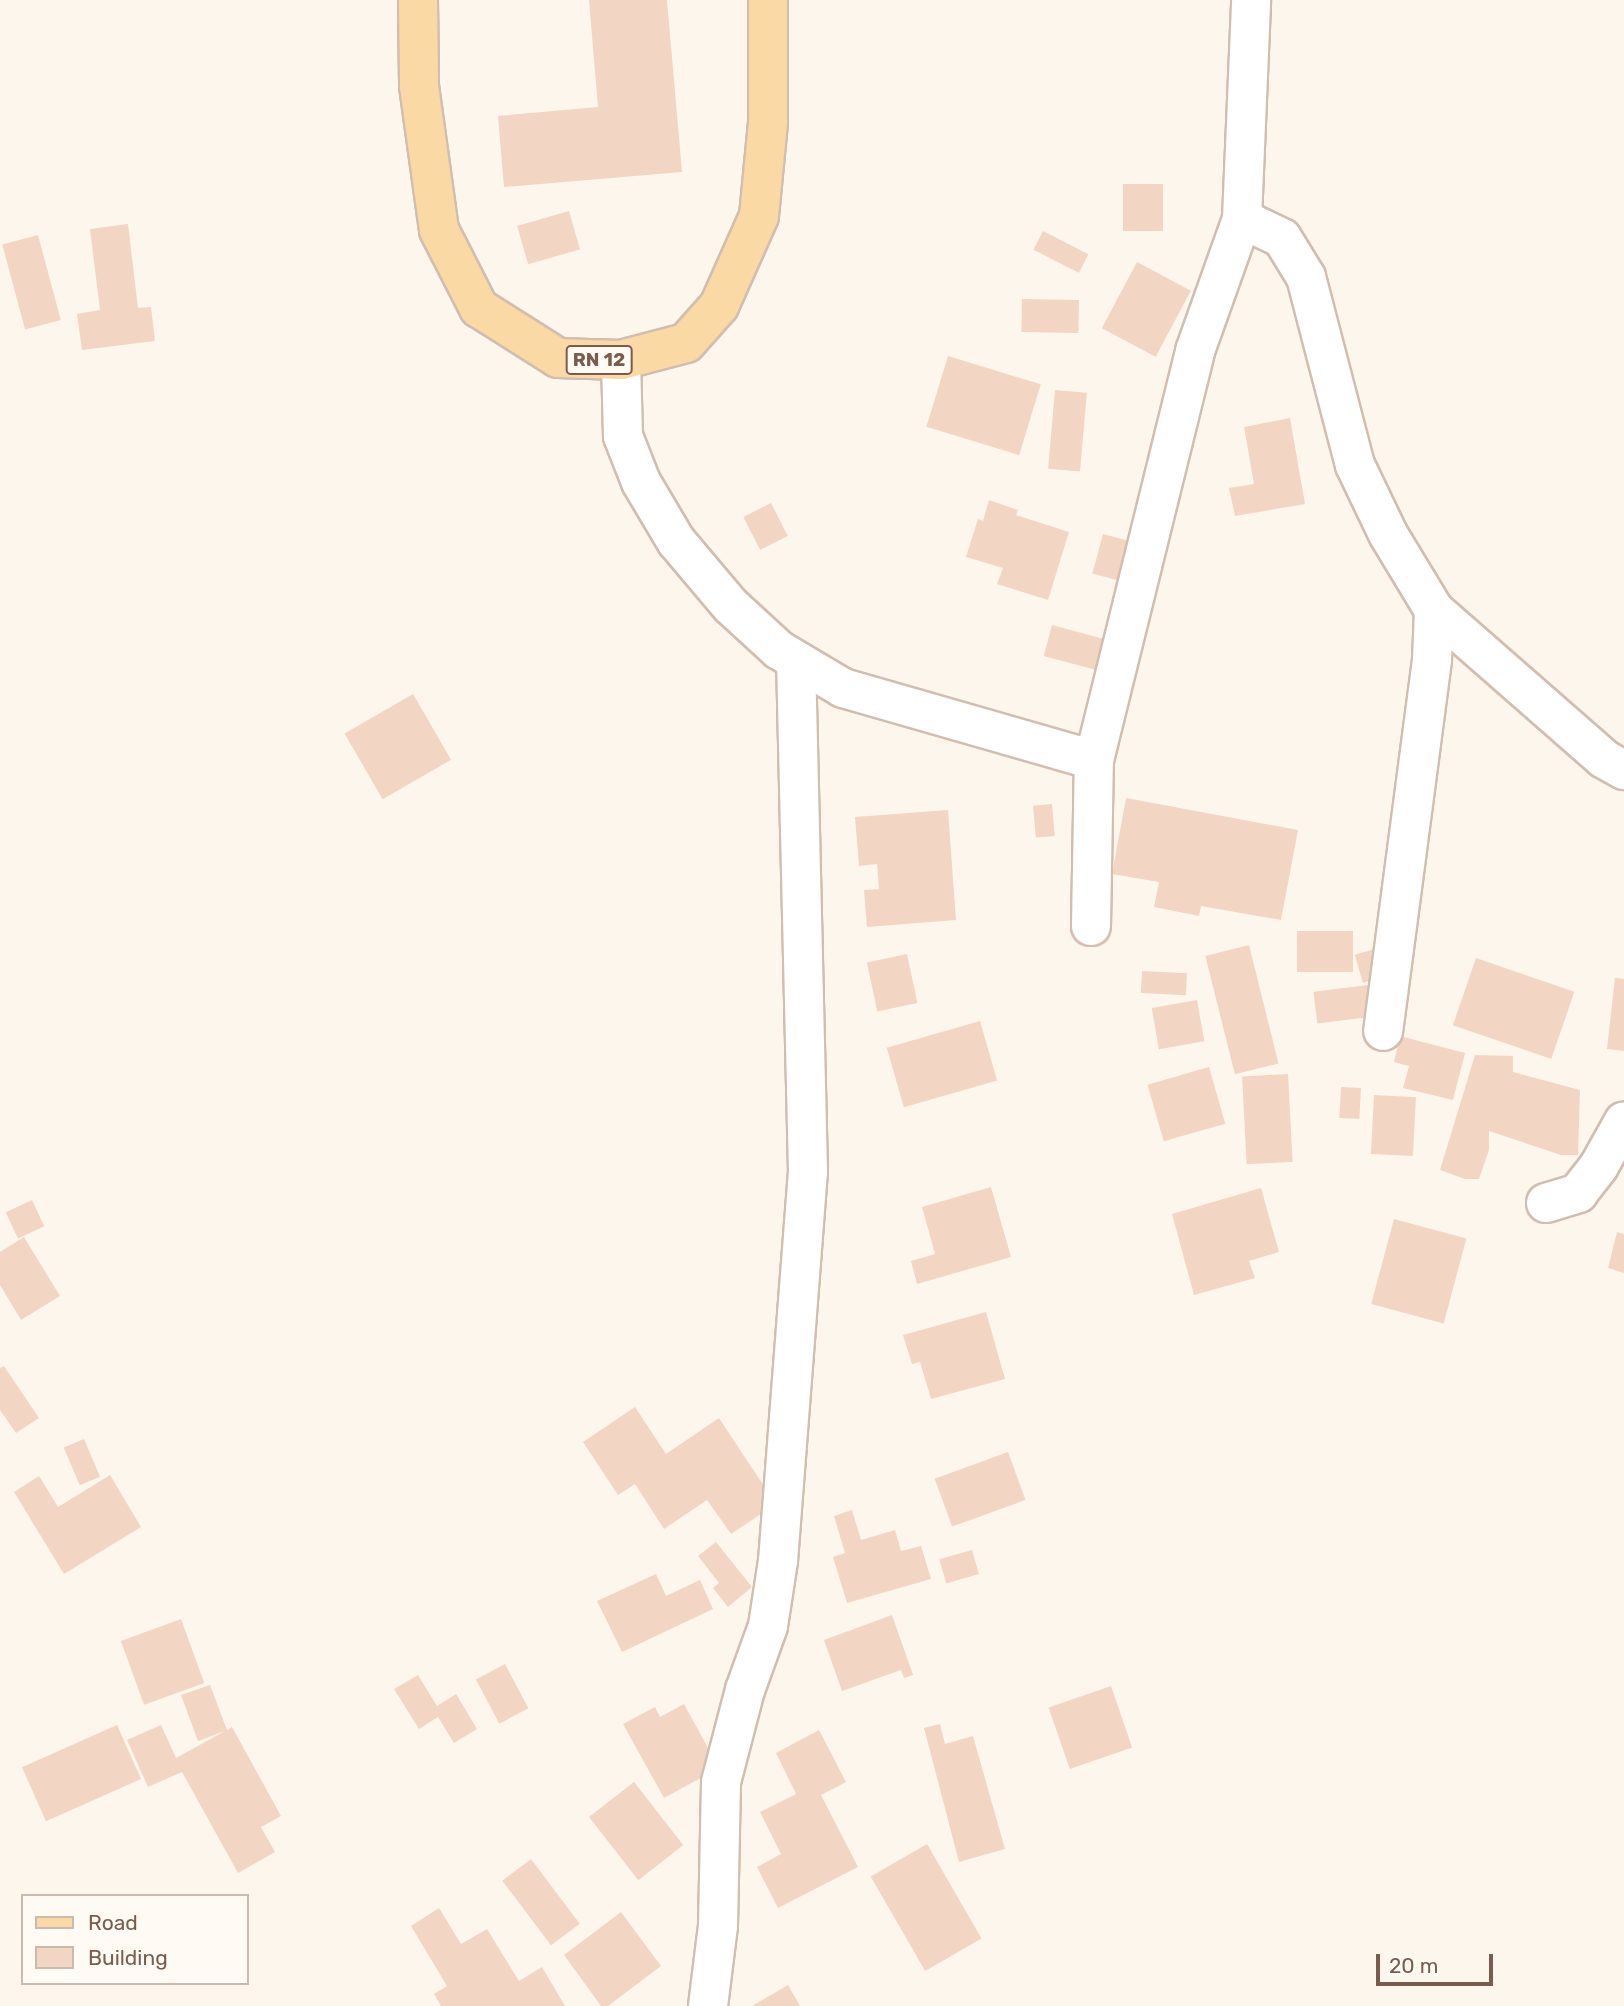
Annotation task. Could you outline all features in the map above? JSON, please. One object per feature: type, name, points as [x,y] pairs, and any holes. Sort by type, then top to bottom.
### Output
[{"type":"main road","name":"RN 12","points":[[418,0],[419,86],[439,230],[479,307],[558,358],[621,360],[686,343],[719,306],[759,216],[768,122],[768,0]]},
{"type":"street","points":[[1091,926],[1094,760],[1195,351],[1242,219],[1251,0]]},
{"type":"street","points":[[1242,219],[1282,237],[1306,276],[1355,465],[1388,534],[1434,610],[1604,759],[1624,771]]},
{"type":"street","points":[[621,360],[623,436],[641,482],[676,541],[731,606],[779,650],[843,688],[1094,760]]},
{"type":"street","points":[[1383,1031],[1430,673],[1434,610]]},
{"type":"street","points":[[708,2006],[718,1926],[721,1782],[745,1690],[768,1626],[778,1561],[808,1172],[796,660]]},
{"type":"street","points":[[1546,1203],[1578,1193],[1598,1166],[1624,1121]]},
{"type":"building","points":[[589,0],[667,0],[682,172],[504,187],[498,116],[598,107]]},
{"type":"building","points":[[1123,184],[1163,184],[1163,231],[1123,231]]},
{"type":"building","points":[[569,211],[580,249],[528,264],[517,226]]},
{"type":"building","points":[[128,224],[138,308],[151,307],[155,341],[82,350],[77,314],[100,310],[90,229]]},
{"type":"building","points":[[1043,231],[1088,254],[1079,273],[1033,250]]},
{"type":"building","points":[[38,235],[61,320],[25,330],[2,245]]},
{"type":"building","points":[[1137,262],[1191,291],[1156,357],[1102,328]]},
{"type":"building","points":[[1022,299],[1079,300],[1078,333],[1021,332]]},
{"type":"building","points":[[948,356],[1041,384],[1019,455],[926,427]]},
{"type":"building","points":[[1055,390],[1087,393],[1080,471],[1048,469]]},
{"type":"building","points":[[1290,418],[1305,504],[1235,516],[1229,488],[1254,484],[1244,427]]},
{"type":"building","points":[[989,500],[1018,510],[1016,515],[1069,532],[1048,600],[997,584],[1003,568],[966,557],[978,519],[983,521]]},
{"type":"building","points":[[771,503],[788,536],[760,550],[743,517]]},
{"type":"building","points":[[1103,534],[1132,542],[1121,581],[1092,574]]},
{"type":"building","points":[[1052,625],[1121,643],[1112,674],[1044,656]]},
{"type":"building","points":[[413,694],[451,760],[383,799],[345,734]]},
{"type":"building","points":[[1126,798],[1298,830],[1281,920],[1201,906],[1199,916],[1154,907],[1159,882],[1112,874]]},
{"type":"building","points":[[1052,804],[1055,836],[1036,838],[1033,806]]},
{"type":"building","points":[[948,810],[956,920],[867,927],[864,890],[879,889],[877,864],[859,866],[855,817]]},
{"type":"building","points":[[1297,931],[1353,931],[1353,972],[1297,972]]},
{"type":"building","points":[[1249,945],[1279,1063],[1235,1074],[1205,956]]},
{"type":"building","points":[[1375,949],[1383,977],[1363,983],[1355,955]]},
{"type":"building","points":[[907,954],[917,1003],[877,1011],[867,963]]},
{"type":"building","points":[[1476,958],[1574,992],[1551,1059],[1453,1025]]},
{"type":"building","points":[[1142,971],[1187,973],[1186,995],[1141,993]]},
{"type":"building","points":[[1615,978],[1624,979],[1624,1051],[1607,1049]]},
{"type":"building","points":[[1368,985],[1372,1017],[1317,1023],[1313,992]]},
{"type":"building","points":[[1197,1000],[1204,1041],[1159,1049],[1152,1008]]},
{"type":"building","points":[[980,1021],[997,1081],[904,1107],[887,1048]]},
{"type":"building","points":[[1400,1036],[1465,1053],[1453,1100],[1403,1088],[1409,1066],[1394,1062]]},
{"type":"building","points":[[1475,1055],[1513,1056],[1513,1072],[1580,1090],[1578,1155],[1561,1155],[1489,1131],[1489,1150],[1479,1179],[1465,1179],[1440,1170]]},
{"type":"building","points":[[1209,1067],[1225,1124],[1164,1141],[1147,1085]]},
{"type":"building","points":[[1288,1074],[1293,1162],[1247,1164],[1242,1076]]},
{"type":"building","points":[[1341,1087],[1361,1088],[1359,1119],[1339,1118]]},
{"type":"building","points":[[1374,1095],[1416,1097],[1413,1156],[1371,1154]]},
{"type":"building","points":[[991,1187],[1011,1257],[917,1284],[911,1261],[935,1254],[922,1207]]},
{"type":"building","points":[[1261,1188],[1279,1252],[1249,1261],[1255,1278],[1194,1295],[1172,1214]]},
{"type":"building","points":[[32,1200],[44,1226],[18,1239],[6,1212]]},
{"type":"building","points":[[1394,1219],[1466,1238],[1444,1323],[1371,1304]]},
{"type":"building","points":[[1617,1232],[1624,1234],[1624,1273],[1608,1268]]},
{"type":"building","points":[[24,1237],[60,1296],[21,1320],[0,1285],[0,1252]]},
{"type":"building","points":[[986,1312],[1005,1379],[931,1399],[920,1362],[912,1364],[903,1335]]},
{"type":"building","points":[[4,1366],[39,1418],[16,1433],[0,1410],[0,1368]]},
{"type":"building","points":[[635,1407],[666,1454],[719,1418],[776,1504],[731,1534],[707,1500],[664,1529],[635,1484],[618,1495],[583,1442]]},
{"type":"building","points":[[84,1439],[100,1477],[80,1485],[64,1448]]},
{"type":"building","points":[[1008,1452],[1025,1500],[952,1527],[935,1479]]},
{"type":"building","points":[[110,1475],[141,1527],[64,1574],[14,1492],[39,1476],[58,1507]]},
{"type":"building","points":[[852,1510],[861,1540],[895,1530],[901,1551],[921,1546],[931,1579],[847,1603],[833,1557],[845,1553],[834,1516]]},
{"type":"building","points":[[716,1542],[752,1587],[728,1607],[713,1588],[719,1583],[698,1556]]},
{"type":"building","points":[[972,1550],[979,1574],[946,1583],[939,1559]]},
{"type":"building","points":[[656,1574],[666,1596],[700,1580],[713,1609],[622,1652],[597,1601]]},
{"type":"building","points":[[892,1615],[913,1675],[904,1678],[901,1670],[842,1691],[824,1640]]},
{"type":"building","points":[[181,1619],[204,1683],[144,1705],[121,1641]]},
{"type":"building","points":[[505,1664],[528,1708],[499,1724],[476,1679]]},
{"type":"building","points":[[418,1675],[437,1706],[456,1694],[477,1729],[454,1743],[438,1717],[419,1729],[394,1689]]},
{"type":"building","points":[[210,1685],[227,1730],[232,1727],[281,1816],[261,1827],[275,1852],[238,1873],[182,1772],[148,1787],[127,1740],[161,1725],[176,1758],[225,1731],[198,1741],[181,1695]]},
{"type":"building","points":[[1111,1686],[1132,1747],[1070,1769],[1049,1707]]},
{"type":"building","points":[[684,1704],[719,1768],[664,1798],[623,1724],[655,1707],[660,1717]]},
{"type":"building","points":[[940,1724],[945,1744],[973,1736],[1005,1849],[959,1862],[924,1728]]},
{"type":"building","points":[[117,1725],[141,1779],[46,1821],[22,1767]]},
{"type":"building","points":[[819,1730],[846,1782],[821,1795],[858,1867],[778,1908],[757,1867],[781,1854],[760,1812],[796,1794],[776,1753]]},
{"type":"building","points":[[634,1782],[683,1845],[638,1880],[589,1817]]},
{"type":"building","points":[[927,1844],[982,1938],[925,1971],[871,1876]]},
{"type":"building","points":[[531,1859],[580,1924],[551,1945],[502,1881]]},
{"type":"building","points":[[439,1908],[461,1944],[487,1929],[519,1981],[542,1967],[565,2006],[441,2006],[434,1994],[447,1986],[411,1926]]},
{"type":"building","points":[[621,1912],[661,1966],[608,2006],[601,2006],[564,1955]]},
{"type":"building","points":[[788,1985],[800,2006],[752,2006]]}]
